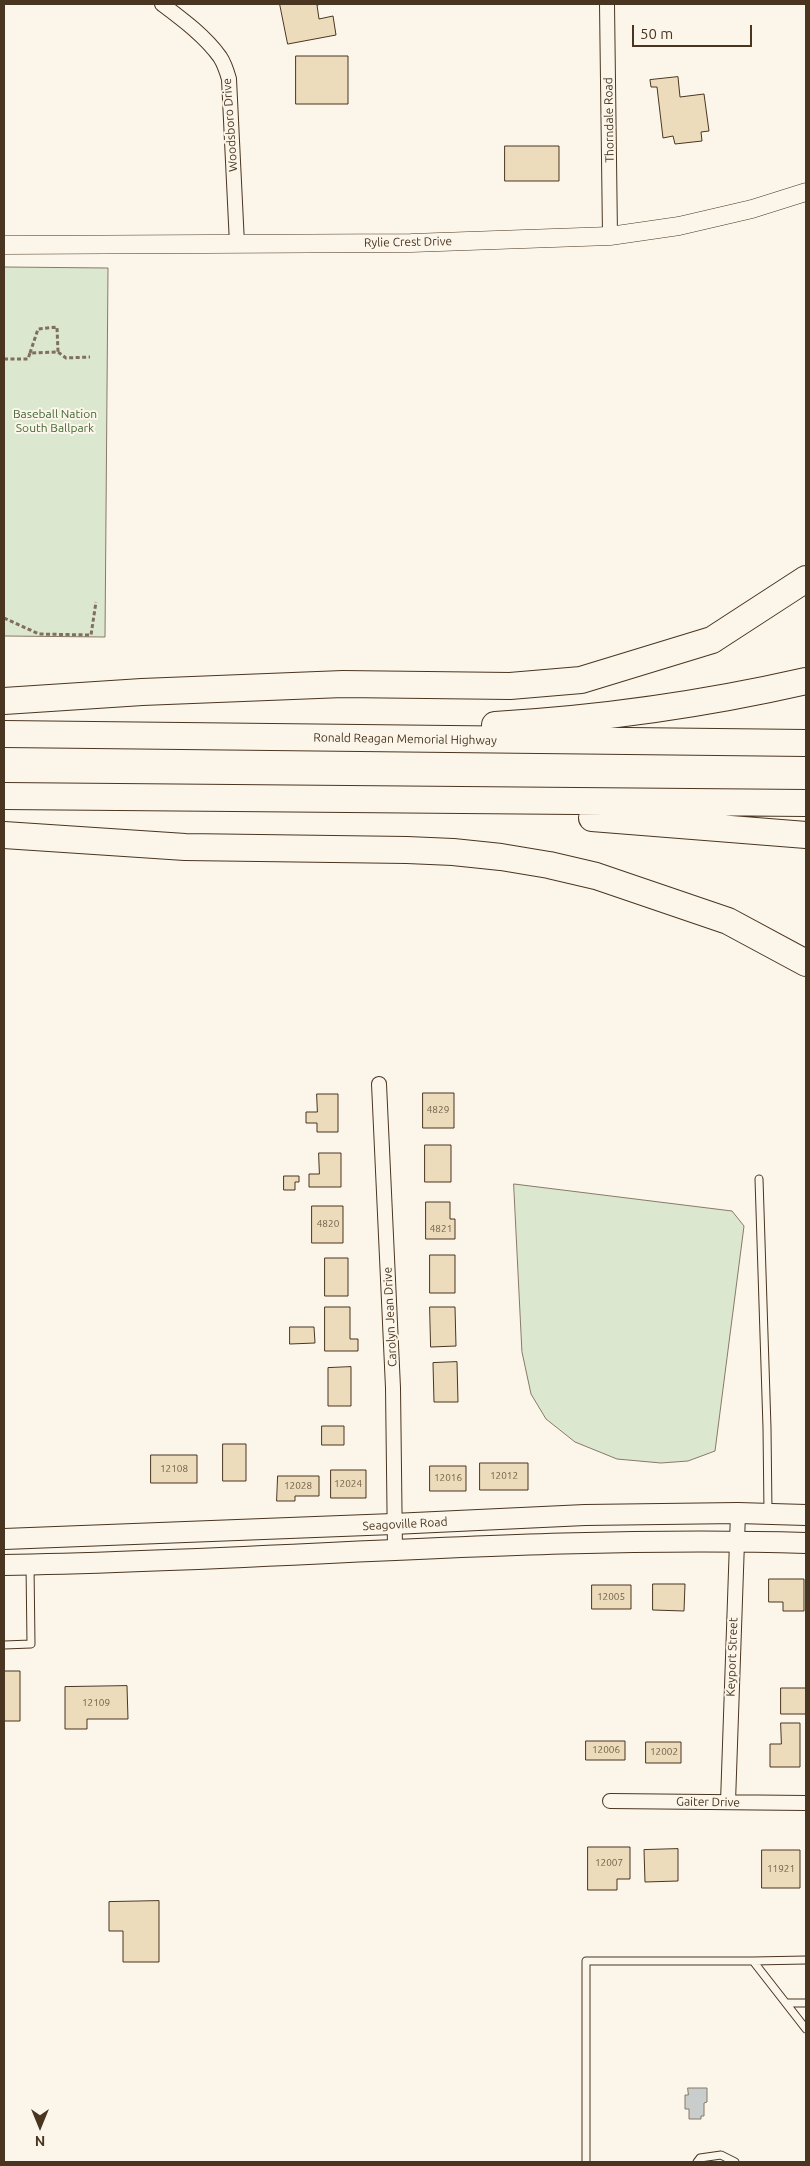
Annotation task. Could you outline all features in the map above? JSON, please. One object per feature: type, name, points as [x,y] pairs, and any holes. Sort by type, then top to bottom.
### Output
[{"type":"highway","points":[[4,702],[142,692],[343,684],[510,686],[581,680],[712,640],[806,579]]},
{"type":"highway","points":[[113,736],[535,723],[684,704],[806,680]]},
{"type":"highway","name":"Ronald Reagan Memorial Highway","points":[[4,734],[806,743]]},
{"type":"highway","points":[[4,796],[806,803]]},
{"type":"highway","points":[[272,798],[608,819],[806,835]]},
{"type":"highway","points":[[4,835],[185,847],[453,852],[511,859],[596,876],[728,921],[806,963]]},
{"type":"main road","name":"Seagoville Road","points":[[4,1539],[30,1540],[585,1514],[738,1513],[806,1515]]},
{"type":"main road","points":[[30,1540],[30,1565]]},
{"type":"main road","name":"Seagoville Road","points":[[4,1565],[586,1543],[736,1541],[806,1543]]},
{"type":"street","name":"Woodsboro Drive","points":[[162,4],[181,18],[209,44],[221,58],[229,79],[237,244]]},
{"type":"street","name":"Thorndale Road","points":[[607,4],[610,236]]},
{"type":"street","name":"Rylie Crest Drive","points":[[4,245],[411,243],[610,236],[697,222],[752,209],[806,192]]},
{"type":"street","name":"Carolyn Jean Drive","points":[[379,1084],[393,1388],[395,1551]]},
{"type":"street","name":"Keyport Street","points":[[728,1802],[738,1513]]},
{"type":"street","name":"Gaiter Drive","points":[[610,1801],[806,1804]]},
{"type":"lane","points":[[759,1179],[767,1418],[768,1514]]},
{"type":"lane","points":[[4,1645],[31,1644],[30,1565]]},
{"type":"lane","points":[[586,2162],[586,1961],[806,1960]]},
{"type":"lane","points":[[753,1961],[806,2029]]},
{"type":"lane","points":[[786,2003],[806,2003]]},
{"type":"lane","points":[[697,2162],[700,2158],[721,2155],[735,2162]]},
{"type":"path","points":[[4,359],[28,359],[38,329],[57,327],[58,352]]},
{"type":"path","points":[[30,353],[58,352],[66,358],[90,358]]},
{"type":"path","points":[[4,618],[39,634],[91,635],[96,602]]},
{"type":"green space","name":"Baseball Nation South Ballpark","points":[[4,267],[108,268],[105,637],[4,636]]},
{"type":"green space","points":[[514,1184],[732,1211],[744,1226],[715,1451],[688,1461],[661,1463],[617,1459],[575,1442],[546,1419],[531,1394],[522,1352]]},
{"type":"shaded area","points":[[688,2088],[707,2088],[707,2102],[704,2103],[704,2116],[701,2116],[701,2119],[689,2119],[689,2109],[685,2109],[685,2095],[688,2095]]},
{"type":"building","points":[[280,4],[322,4],[317,5],[319,19],[333,16],[336,35],[288,44]]},
{"type":"building","points":[[296,56],[348,56],[348,104],[296,104]]},
{"type":"building","points":[[678,77],[680,97],[704,94],[709,131],[701,132],[702,141],[675,144],[673,136],[663,138],[657,87],[651,87],[650,80]]},
{"type":"building","points":[[505,146],[559,146],[559,181],[505,181]]},
{"type":"building","points":[[423,1093],[454,1093],[454,1128],[423,1128]]},
{"type":"building","points":[[317,1094],[338,1094],[338,1132],[317,1132],[317,1123],[306,1123],[306,1112],[317,1112]]},
{"type":"building","points":[[425,1145],[451,1145],[451,1182],[425,1182]]},
{"type":"building","points":[[319,1153],[341,1153],[341,1187],[309,1187],[309,1174],[319,1174]]},
{"type":"building","points":[[284,1176],[299,1176],[299,1182],[295,1182],[295,1190],[284,1190]]},
{"type":"building","points":[[426,1202],[450,1202],[450,1219],[455,1219],[455,1239],[426,1239]]},
{"type":"building","points":[[312,1206],[343,1206],[343,1243],[312,1243]]},
{"type":"building","points":[[430,1255],[455,1255],[455,1293],[430,1293]]},
{"type":"building","points":[[325,1258],[348,1258],[348,1296],[325,1296]]},
{"type":"building","points":[[325,1307],[350,1307],[350,1339],[358,1339],[358,1351],[325,1351]]},
{"type":"building","points":[[430,1307],[455,1307],[456,1346],[431,1347]]},
{"type":"building","points":[[290,1327],[314,1327],[315,1343],[290,1344]]},
{"type":"building","points":[[457,1362],[458,1402],[434,1402],[433,1363]]},
{"type":"building","points":[[351,1367],[351,1406],[328,1406],[328,1368]]},
{"type":"building","points":[[322,1426],[344,1426],[344,1445],[322,1445]]},
{"type":"building","points":[[223,1444],[246,1444],[246,1481],[223,1481]]},
{"type":"building","points":[[151,1455],[197,1455],[197,1483],[151,1483]]},
{"type":"building","points":[[480,1463],[528,1463],[528,1490],[480,1490]]},
{"type":"building","points":[[430,1466],[466,1466],[466,1491],[430,1491]]},
{"type":"building","points":[[331,1470],[366,1470],[366,1498],[331,1498]]},
{"type":"building","points":[[278,1476],[319,1476],[319,1496],[295,1496],[295,1501],[277,1501]]},
{"type":"building","points":[[769,1579],[804,1579],[804,1611],[783,1611],[783,1602],[769,1602]]},
{"type":"building","points":[[653,1584],[685,1584],[684,1611],[653,1610]]},
{"type":"building","points":[[592,1585],[631,1585],[631,1609],[592,1609]]},
{"type":"building","points":[[4,1671],[20,1671],[20,1721],[4,1721]]},
{"type":"building","points":[[127,1686],[128,1719],[87,1719],[87,1729],[65,1729],[65,1687]]},
{"type":"building","points":[[781,1688],[806,1688],[806,1714],[781,1714]]},
{"type":"building","points":[[781,1723],[800,1723],[800,1767],[770,1767],[770,1744],[781,1744]]},
{"type":"building","points":[[586,1741],[625,1741],[625,1760],[586,1760]]},
{"type":"building","points":[[646,1742],[681,1742],[681,1763],[646,1763]]},
{"type":"building","points":[[588,1847],[630,1847],[630,1879],[617,1879],[617,1890],[588,1890]]},
{"type":"building","points":[[678,1849],[678,1881],[645,1882],[644,1850]]},
{"type":"building","points":[[762,1850],[800,1850],[800,1888],[762,1888]]},
{"type":"building","points":[[159,1901],[159,1962],[123,1962],[123,1931],[109,1931],[109,1902]]}]
